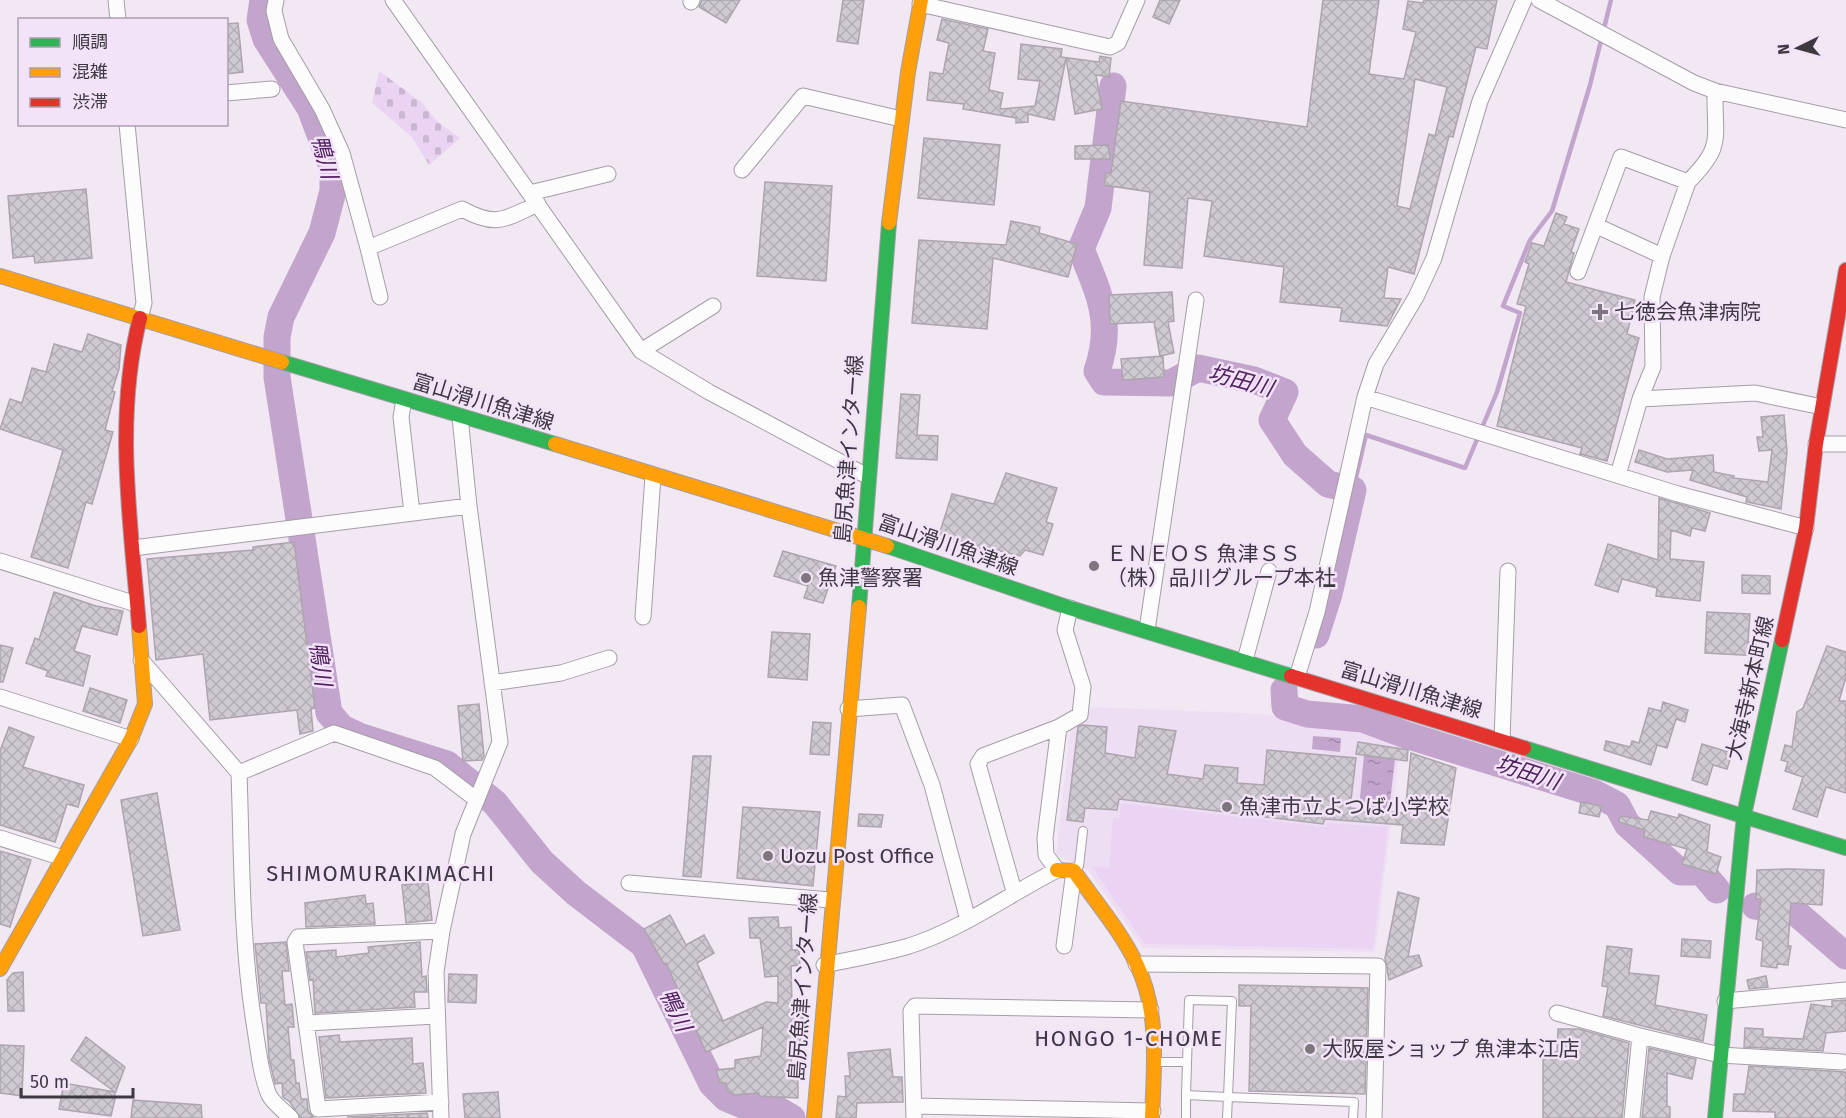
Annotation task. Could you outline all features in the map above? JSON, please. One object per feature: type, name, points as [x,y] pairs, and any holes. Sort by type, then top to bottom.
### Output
[{"type":"main road","name":"島尻魚津インター線","points":[[814,1115],[824,965],[864,538],[867,476],[896,148],[921,2]]},
{"type":"main road","name":"大海寺新本町線","points":[[1715,1118],[1744,815],[1806,528],[1816,444],[1846,270]]},
{"type":"main road","name":"富山滑川魚津線","points":[[0,276],[653,476],[864,538],[1070,608],[1245,660],[1846,848]]},
{"type":"main road","points":[[0,969],[131,739],[145,704],[125,443],[135,337],[140,318]]},
{"type":"main road","points":[[1056,870],[1074,872],[1136,964],[1151,1010],[1154,1062],[1153,1114]]},
{"type":"street","points":[[116,0],[118,18]]},
{"type":"street","points":[[276,0],[274,11],[281,39],[322,109],[342,153],[380,297]]},
{"type":"street","points":[[393,0],[641,351],[709,392],[867,476]]},
{"type":"street","points":[[921,2],[1110,47],[1118,43],[1137,0]]},
{"type":"street","points":[[1297,677],[1317,612],[1365,397],[1376,364],[1416,297],[1434,258],[1480,101],[1524,0]]},
{"type":"street","points":[[1539,0],[1715,92],[1846,120]]},
{"type":"street","points":[[228,93],[272,89]]},
{"type":"street","points":[[1618,475],[1640,399],[1653,367],[1652,297],[1662,256],[1688,182],[1714,151],[1718,134],[1715,92]]},
{"type":"street","points":[[742,170],[789,117],[803,96],[901,119]]},
{"type":"street","points":[[127,126],[144,303],[140,318]]},
{"type":"street","points":[[1578,272],[1621,157],[1688,182]]},
{"type":"street","points":[[368,248],[462,208],[479,218],[498,221],[534,198],[608,174]]},
{"type":"street","points":[[1597,226],[1662,256]]},
{"type":"street","points":[[1147,630],[1196,300]]},
{"type":"street","points":[[641,351],[713,306]]},
{"type":"street","points":[[1640,399],[1755,393],[1822,407]]},
{"type":"street","points":[[1365,397],[1618,475],[1806,528]]},
{"type":"street","points":[[405,400],[401,417],[412,513]]},
{"type":"street","points":[[442,931],[298,937],[295,942],[318,1109],[441,1110],[436,972],[442,931],[463,834],[500,742],[469,506],[460,417]]},
{"type":"street","points":[[1816,444],[1846,444]]},
{"type":"street","points":[[643,617],[653,476]]},
{"type":"street","points":[[133,548],[469,506]]},
{"type":"street","points":[[0,561],[136,604]]},
{"type":"street","points":[[1245,660],[1269,571]]},
{"type":"street","points":[[1502,740],[1508,571]]},
{"type":"street","points":[[1014,891],[978,765],[983,756],[1059,727],[1080,714],[1083,687],[1065,630],[1070,608]]},
{"type":"street","points":[[492,683],[561,673],[609,658]]},
{"type":"street","points":[[141,660],[238,773],[244,884],[241,913],[248,987],[260,1060],[270,1097],[291,1118]]},
{"type":"street","points":[[0,697],[131,739]]},
{"type":"street","points":[[848,709],[902,705],[932,785],[968,920]]},
{"type":"street","points":[[824,965],[910,945],[968,920],[1014,891],[1056,870],[1046,855],[1045,838],[1059,727]]},
{"type":"street","points":[[238,773],[334,733],[435,768],[477,800]]},
{"type":"street","points":[[0,838],[63,858]]},
{"type":"street","points":[[1064,946],[1074,872]]},
{"type":"street","points":[[629,883],[830,900]]},
{"type":"street","points":[[1136,964],[1378,966],[1374,1118]]},
{"type":"street","points":[[1725,1001],[1846,990]]},
{"type":"street","points":[[1151,1010],[915,1006],[911,1011],[914,1112],[1153,1114]]},
{"type":"street","points":[[1557,1013],[1720,1055],[1842,1062]]},
{"type":"street","points":[[307,1023],[436,1016]]},
{"type":"street","points":[[1632,1118],[1640,1036]]},
{"type":"lane","points":[[1074,872],[1079,866],[1083,831]]},
{"type":"lane","points":[[1186,1118],[1189,1000],[1232,1001],[1227,1118]]},
{"type":"lane","points":[[1154,1062],[1187,1062]]},
{"type":"lane","points":[[1186,1095],[1354,1102],[1353,1118]]},
{"type":"shaded area","name":"魚津市立よつば小学校","points":[[1092,707],[1265,714],[1401,739],[1375,952],[1143,948],[1088,870],[1056,854],[1071,725],[1084,721]]},
{"type":"green space","points":[[379,71],[421,102],[438,122],[460,138],[429,165],[412,137],[372,103]]},
{"type":"green space","points":[[1121,803],[1325,827],[1327,823],[1388,827],[1373,949],[1145,944],[1091,866],[1109,868],[1113,818],[1119,818]]},
{"type":"water","points":[[1313,736],[1341,738],[1340,752],[1312,749]]},
{"type":"water","points":[[1364,755],[1395,759],[1389,811],[1359,809]]},
{"type":"building","points":[[702,0],[740,0],[726,23],[699,7]]},
{"type":"building","points":[[843,0],[864,0],[858,44],[837,41]]},
{"type":"building","points":[[1160,0],[1180,0],[1169,24],[1153,17]]},
{"type":"building","points":[[1323,0],[1379,0],[1369,74],[1404,79],[1416,32],[1403,29],[1408,1],[1423,3],[1424,0],[1497,0],[1487,49],[1476,47],[1453,137],[1449,136],[1414,274],[1388,267],[1384,298],[1401,299],[1387,326],[1340,321],[1342,308],[1280,302],[1284,267],[1204,256],[1212,201],[1188,198],[1182,268],[1144,265],[1150,192],[1104,185],[1106,173],[1111,173],[1121,101],[1307,127]],"holes":[[[1415,79],[1447,87],[1435,136],[1429,134],[1410,209],[1397,206]]]},
{"type":"building","points":[[942,19],[988,29],[983,51],[995,53],[989,90],[1003,93],[1000,109],[1035,106],[1040,81],[1018,79],[1021,44],[1062,49],[1061,57],[1099,62],[1100,56],[1111,58],[1109,77],[1096,75],[1102,109],[1075,114],[1066,58],[1054,120],[1028,114],[1028,122],[1016,123],[1016,118],[963,109],[964,104],[927,100],[930,72],[943,74],[949,43],[937,40]]},
{"type":"building","points":[[238,23],[243,72],[228,74],[228,24]]},
{"type":"building","points":[[924,138],[1000,145],[994,205],[918,198]]},
{"type":"building","points":[[1108,145],[1110,159],[1075,159],[1075,146]]},
{"type":"building","points":[[765,182],[832,186],[826,281],[757,276]]},
{"type":"building","points":[[86,189],[92,258],[35,263],[34,256],[13,258],[8,196]]},
{"type":"building","points":[[1556,213],[1567,217],[1564,224],[1579,229],[1571,252],[1574,253],[1566,282],[1635,300],[1627,334],[1639,338],[1607,461],[1580,454],[1582,448],[1497,426],[1526,306],[1517,304],[1529,264],[1525,262],[1532,243],[1544,246]]},
{"type":"building","points":[[1011,221],[1040,227],[1039,233],[1077,244],[1068,277],[993,258],[987,329],[912,323],[919,240],[1006,245]]},
{"type":"building","points":[[1172,292],[1174,321],[1168,322],[1174,353],[1160,356],[1154,322],[1110,324],[1109,295]]},
{"type":"building","points":[[88,334],[121,345],[119,369],[112,391],[115,392],[105,430],[113,432],[92,504],[86,502],[68,568],[31,557],[63,450],[0,429],[10,399],[22,403],[32,368],[46,372],[54,344],[82,352]]},
{"type":"building","points":[[1163,356],[1164,377],[1123,380],[1121,359]]},
{"type":"building","points":[[901,394],[920,395],[917,435],[938,436],[937,460],[896,458]]},
{"type":"building","points":[[1784,415],[1787,452],[1781,509],[1746,502],[1747,497],[1690,480],[1693,470],[1667,472],[1635,462],[1639,450],[1667,459],[1713,455],[1714,472],[1734,476],[1733,478],[1768,482],[1772,450],[1759,451],[1757,437],[1763,437],[1761,417]]},
{"type":"building","points":[[1006,473],[1057,488],[1046,522],[1053,524],[1043,555],[1025,550],[1020,556],[985,547],[984,551],[938,538],[952,494],[994,504]]},
{"type":"building","points":[[1659,498],[1710,513],[1705,531],[1692,528],[1690,536],[1671,530],[1670,559],[1704,562],[1700,601],[1656,596],[1657,588],[1622,579],[1618,592],[1595,585],[1608,544],[1658,560]]},
{"type":"building","points":[[294,542],[315,708],[311,709],[313,731],[300,734],[297,710],[210,720],[203,654],[156,660],[147,559],[253,550],[253,547]]},
{"type":"building","points":[[783,551],[836,566],[823,603],[804,598],[808,586],[774,576]]},
{"type":"building","points":[[1742,575],[1770,576],[1770,594],[1742,593]]},
{"type":"building","points":[[54,592],[96,606],[123,611],[117,635],[82,626],[74,651],[90,656],[83,686],[46,676],[48,671],[26,663],[35,638],[39,640]]},
{"type":"building","points":[[1707,612],[1750,614],[1748,642],[1761,643],[1761,656],[1705,653]]},
{"type":"building","points":[[772,632],[810,634],[807,680],[768,677]]},
{"type":"building","points":[[0,645],[13,648],[3,682],[0,682]]},
{"type":"building","points":[[1827,646],[1846,652],[1846,677],[1839,701],[1846,701],[1846,793],[1826,787],[1817,817],[1793,809],[1803,777],[1785,771],[1788,762],[1781,760],[1785,745],[1792,747],[1797,712],[1803,708]]},
{"type":"building","points":[[90,688],[127,700],[120,723],[83,711]]},
{"type":"building","points":[[1663,702],[1688,710],[1685,722],[1676,719],[1667,748],[1657,745],[1651,765],[1604,750],[1606,741],[1630,747],[1632,741],[1639,743],[1649,708],[1661,711]]},
{"type":"building","points":[[479,704],[484,756],[482,760],[463,761],[458,706]]},
{"type":"building","points":[[813,722],[831,723],[829,755],[810,754]]},
{"type":"building","points":[[1082,725],[1107,727],[1105,753],[1135,758],[1139,726],[1176,731],[1167,774],[1203,779],[1205,765],[1238,768],[1237,783],[1264,785],[1267,750],[1356,758],[1350,808],[1405,813],[1411,753],[1456,768],[1444,845],[1401,843],[1403,825],[1325,819],[1323,824],[1119,799],[1117,810],[1085,808],[1083,822],[1067,820],[1078,727]]},
{"type":"building","points":[[9,727],[34,737],[23,767],[84,785],[78,807],[67,804],[55,842],[0,825],[0,751]]},
{"type":"building","points":[[1358,742],[1408,750],[1407,761],[1356,754]]},
{"type":"building","points":[[1702,744],[1732,753],[1727,769],[1713,765],[1707,785],[1692,780]]},
{"type":"building","points":[[693,756],[711,756],[701,877],[683,876]]},
{"type":"building","points":[[157,793],[180,930],[143,936],[121,800]]},
{"type":"building","points":[[1581,802],[1602,806],[1599,817],[1579,813]]},
{"type":"building","points":[[743,807],[820,812],[813,886],[737,878]]},
{"type":"building","points":[[1651,811],[1678,818],[1679,814],[1710,825],[1707,852],[1721,857],[1716,874],[1682,864],[1687,849],[1644,837],[1645,830],[1619,822],[1620,816],[1648,820]]},
{"type":"building","points":[[859,814],[883,815],[881,827],[858,826]]},
{"type":"building","points":[[0,851],[31,860],[10,927],[0,924]]},
{"type":"building","points":[[1757,870],[1824,870],[1822,905],[1791,903],[1788,946],[1791,946],[1788,965],[1777,964],[1777,968],[1761,966],[1763,941],[1756,939],[1761,899],[1756,899]]},
{"type":"building","points":[[428,883],[432,920],[406,923],[402,885]]},
{"type":"building","points":[[1398,892],[1419,898],[1408,957],[1419,955],[1422,966],[1389,980],[1385,958]]},
{"type":"building","points":[[365,895],[366,904],[373,903],[375,924],[306,927],[305,903]]},
{"type":"building","points":[[670,915],[686,945],[704,935],[714,953],[697,963],[723,1021],[766,1002],[778,1003],[778,976],[765,977],[760,938],[750,938],[749,918],[778,917],[779,928],[791,927],[792,950],[799,950],[800,965],[791,966],[792,1004],[804,1005],[800,1046],[791,1058],[793,1077],[798,1078],[798,1098],[759,1096],[759,1093],[733,1095],[727,1090],[726,1083],[720,1083],[716,1070],[735,1068],[735,1060],[761,1056],[763,1027],[706,1052],[666,963],[664,964],[644,929]]},
{"type":"building","points":[[1682,939],[1711,941],[1710,958],[1681,956]]},
{"type":"building","points":[[286,942],[289,971],[282,971],[285,1005],[292,1004],[294,1027],[288,1027],[291,1060],[294,1060],[296,1083],[299,1083],[301,1099],[307,1099],[308,1111],[314,1118],[300,1118],[290,1102],[283,1097],[282,1083],[275,1084],[269,1058],[266,1003],[261,1003],[255,944]]},
{"type":"building","points":[[420,942],[422,977],[426,976],[427,992],[414,992],[415,1007],[315,1013],[313,979],[310,980],[306,952],[336,950],[336,957],[369,953],[368,947]]},
{"type":"building","points":[[1607,946],[1632,949],[1629,973],[1659,976],[1655,1005],[1707,1015],[1703,1041],[1603,1016],[1608,987],[1602,986]]},
{"type":"building","points":[[23,972],[24,1011],[8,1011],[7,980],[13,973]]},
{"type":"building","points":[[449,974],[477,975],[476,1003],[448,1002]]},
{"type":"building","points":[[1766,976],[1768,987],[1749,989],[1747,980]]},
{"type":"building","name":"大阪屋ショップ 魚津本江店","points":[[1239,985],[1368,988],[1365,1094],[1249,1091],[1251,1006],[1239,1006]]},
{"type":"building","points":[[1846,1000],[1846,1031],[1826,1033],[1823,1051],[1744,1047],[1745,1028],[1763,1029],[1763,1037],[1803,1039],[1811,1004],[1832,1007],[1832,1001]]},
{"type":"building","points":[[1558,1029],[1579,1029],[1629,1043],[1622,1118],[1543,1118],[1543,1052],[1557,1052]]},
{"type":"building","points":[[339,1035],[340,1042],[412,1038],[413,1064],[423,1063],[426,1093],[326,1098],[319,1037]]},
{"type":"building","points":[[86,1037],[125,1067],[113,1099],[115,1099],[111,1116],[59,1109],[64,1083],[115,1092],[71,1060]]},
{"type":"building","points":[[0,1045],[24,1046],[22,1096],[0,1093]]},
{"type":"building","points":[[1649,1048],[1696,1059],[1692,1079],[1667,1073],[1667,1106],[1670,1107],[1670,1118],[1642,1118]]},
{"type":"building","points":[[890,1049],[893,1077],[902,1077],[903,1102],[857,1103],[856,1118],[836,1118],[838,1096],[846,1097],[845,1076],[850,1076],[848,1053]]},
{"type":"building","points":[[1749,1066],[1846,1072],[1846,1118],[1775,1118],[1775,1112],[1733,1111],[1734,1094],[1745,1094]]},
{"type":"building","points":[[498,1092],[500,1118],[465,1118],[463,1094]]},
{"type":"building","points":[[133,1100],[201,1105],[202,1118],[131,1118]]},
{"type":"building","points":[[427,1113],[428,1118],[347,1117]]},
{"type":"waterway","name":"鴨川","points":[[263,0],[260,20],[266,39],[310,108],[333,169],[333,191],[322,233],[281,317],[277,337],[277,377],[329,713],[342,728],[359,736],[447,764],[495,803],[542,862],[576,893],[644,945],[712,1084],[726,1098],[745,1106],[772,1106],[792,1118]]},
{"type":"waterway","points":[[1353,490],[1366,435],[1465,468],[1497,392],[1520,313],[1503,306],[1530,240],[1552,211],[1590,85],[1611,0]]},
{"type":"waterway","name":"坊田川","points":[[1113,86],[1098,208],[1081,249],[1098,294],[1104,323],[1102,354],[1097,371],[1104,382],[1171,383],[1198,368],[1254,380],[1285,392],[1272,420],[1295,455],[1328,484],[1353,490],[1329,594],[1316,635]]},
{"type":"waterway","name":"坊田川","points":[[1284,690],[1285,707],[1307,714],[1363,719],[1406,735],[1594,793],[1617,805],[1627,824],[1680,872],[1702,872],[1717,890]]},
{"type":"waterway","name":"坊田川","points":[[1755,906],[1794,911],[1846,956]]},
{"type":"traffic: fast","points":[[859,607],[889,223]]},
{"type":"traffic: fast","points":[[282,362],[555,444]]},
{"type":"traffic: fast","points":[[887,546],[1070,608],[1291,676]]},
{"type":"traffic: fast","points":[[1715,1118],[1744,815],[1782,640]]},
{"type":"traffic: fast","points":[[1524,748],[1846,848]]},
{"type":"traffic: slow","points":[[889,223],[908,72],[921,0]]},
{"type":"traffic: slow","points":[[0,276],[282,362]]},
{"type":"traffic: slow","points":[[555,444],[887,546]]},
{"type":"traffic: slow","points":[[814,1118],[859,607]]},
{"type":"traffic: slow","points":[[0,969],[131,739],[145,704],[139,626]]},
{"type":"traffic: slow","points":[[1057,870],[1074,871],[1123,939],[1144,981],[1154,1039],[1152,1118]]},
{"type":"traffic: jam","points":[[1782,640],[1806,528],[1816,444],[1846,270]]},
{"type":"traffic: jam","points":[[139,626],[129,511],[126,433],[132,356],[140,318]]},
{"type":"traffic: jam","points":[[1291,676],[1524,748]]},
{"type":"place","name":"七徳会魚津病院","points":[[1600,312]]},
{"type":"place","name":"ＥＮＥＯＳ 魚津ＳＳ （株）品川グループ本社","points":[[1094,566]]},
{"type":"place","name":"魚津警察署","points":[[806,578]]},
{"type":"place","name":"魚津市立よつば小学校","points":[[1227,807]]},
{"type":"place","name":"Uozu Post Office","points":[[768,856]]},
{"type":"place","name":"大阪屋ショップ 魚津本江店","points":[[1310,1049]]},
{"type":"district","name":"SHIMOMURAKIMACHI","points":[[381,873]]},
{"type":"district","name":"HONGO 1-CHOME","points":[[1129,1038]]}]
